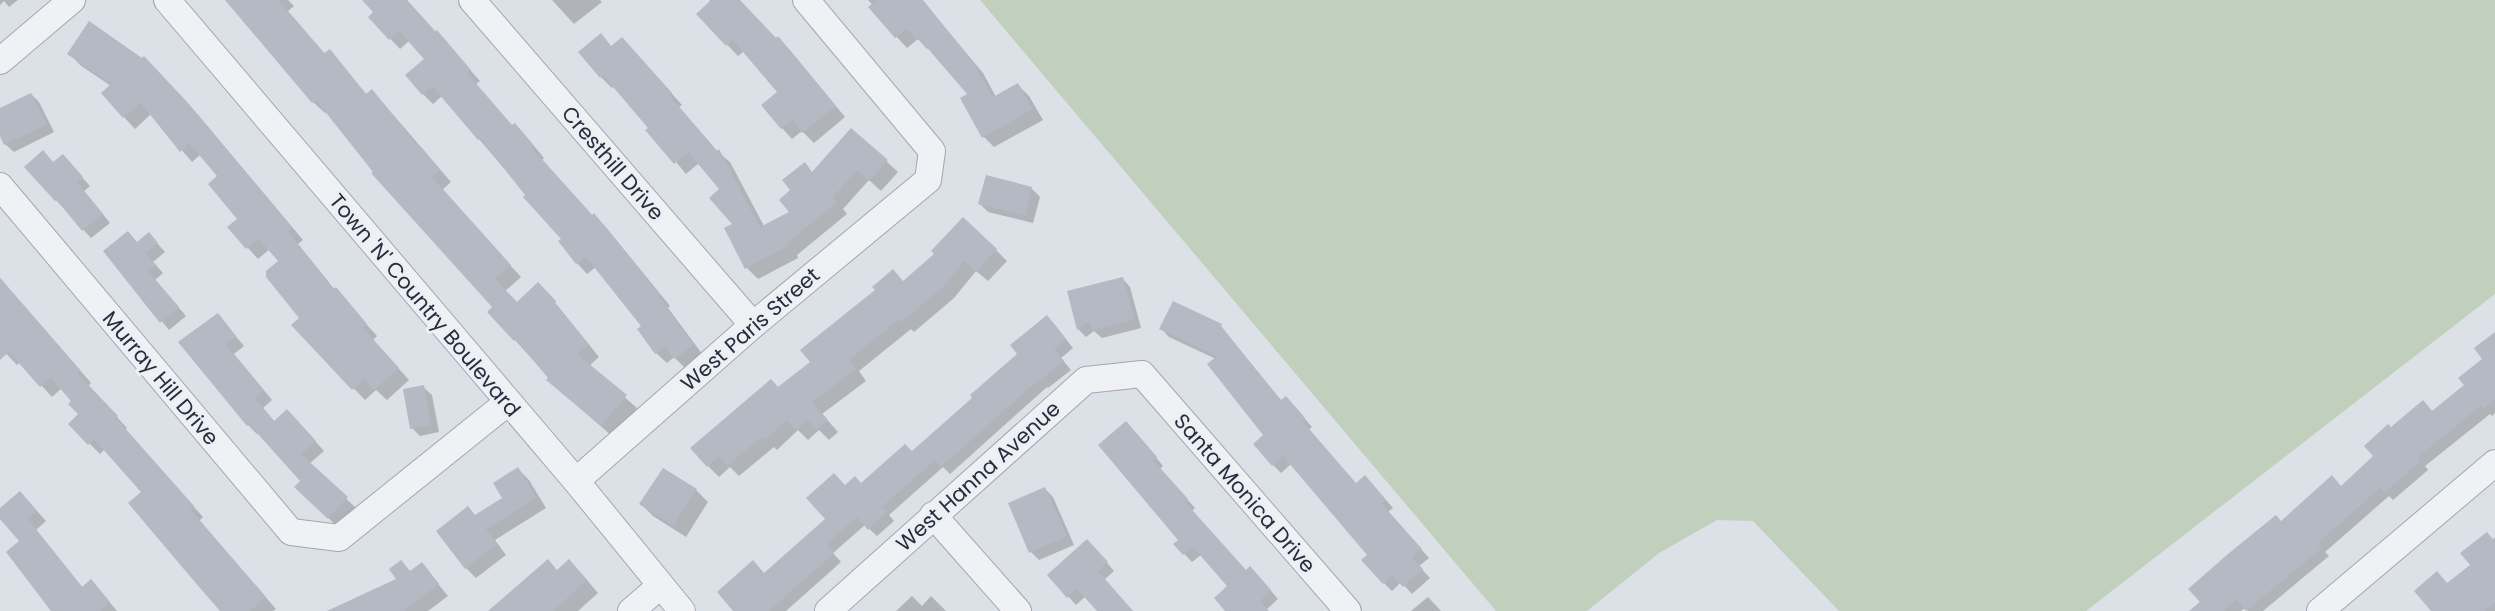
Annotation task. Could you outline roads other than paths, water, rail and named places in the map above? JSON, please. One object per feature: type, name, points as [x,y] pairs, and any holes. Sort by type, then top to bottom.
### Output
[{"type":"street","points":[[0,61],[72,0]]},
{"type":"street","name":"Town 'N' Country Boulevard","points":[[167,0],[507,403],[576,481],[682,611]]},
{"type":"street","name":"Cresthill Drive","points":[[472,0],[753,325]]},
{"type":"street","name":"West Paris Street","points":[[576,481],[753,325],[928,180],[932,151],[806,0]]},
{"type":"street","name":"Murray Hill Drive","points":[[0,186],[291,532],[339,538],[507,403]]},
{"type":"street","name":"West Hanna Avenue","points":[[828,611],[1086,380],[1142,374]]},
{"type":"street","name":"Santa Monica Drive","points":[[1142,374],[1348,611]]},
{"type":"street","points":[[2320,611],[2495,463]]},
{"type":"street","points":[[933,515],[1018,611]]},
{"type":"street","points":[[631,611],[660,586]]}]
